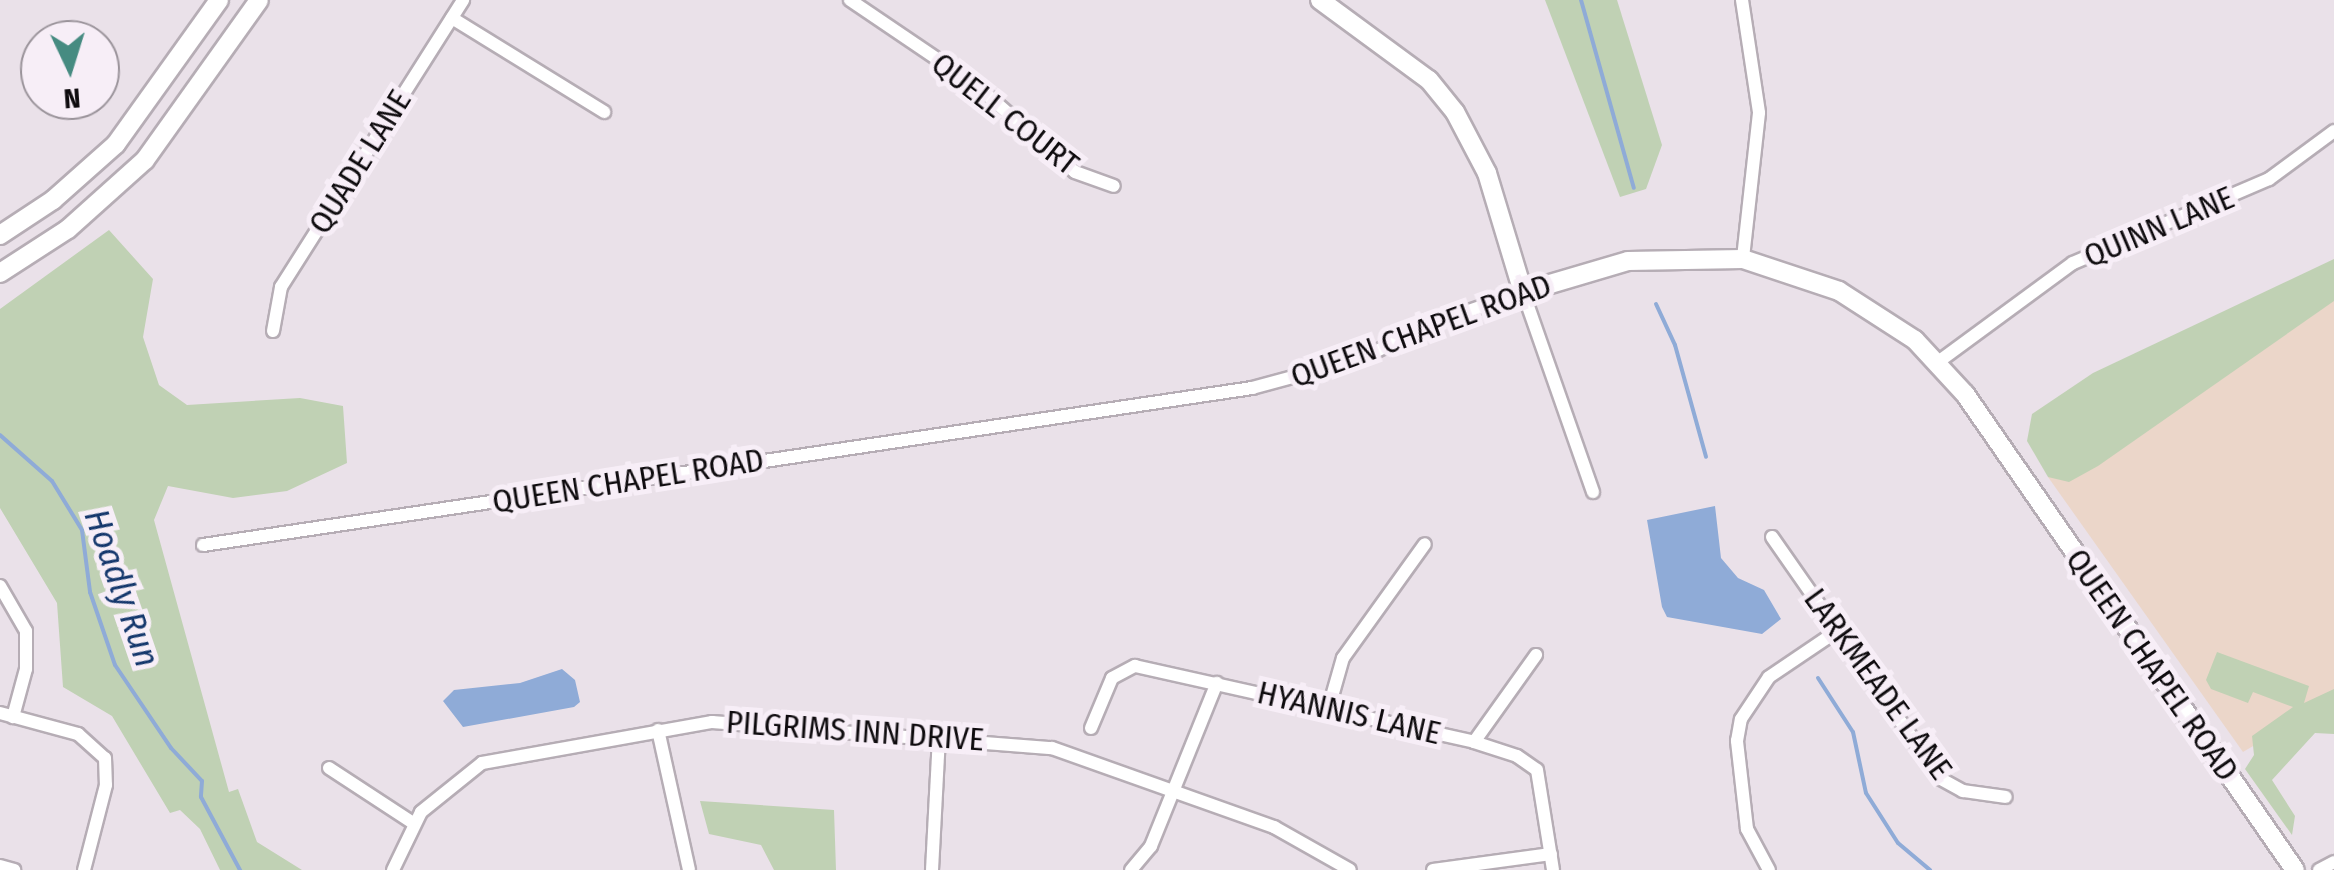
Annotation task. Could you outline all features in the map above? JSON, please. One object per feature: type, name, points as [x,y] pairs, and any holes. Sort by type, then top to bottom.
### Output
[{"type":"street","points":[[0,235],[52,200],[116,144],[219,0]]},
{"type":"street","points":[[0,273],[60,236],[145,160],[259,0]]},
{"type":"street","name":"QUADE LANE","points":[[273,330],[281,286],[464,0]]},
{"type":"street","name":"QUELL COURT","points":[[850,0],[977,86],[1074,172],[1114,186]]},
{"type":"street","points":[[1320,0],[1416,70],[1455,112],[1487,172],[1523,292],[1593,492]]},
{"type":"street","points":[[1742,0],[1759,112],[1743,259]]},
{"type":"street","points":[[452,18],[604,112]]},
{"type":"street","name":"QUINN LANE","points":[[1938,362],[2073,264],[2136,232],[2239,194],[2334,131]]},
{"type":"street","name":"QUEEN CHAPEL ROAD","points":[[203,545],[1252,388],[1363,358],[1426,326],[1628,261],[1743,259],[1859,301],[1938,362],[2295,870]]},
{"type":"street","name":"LARKMEADE LANE","points":[[1772,537],[1940,779],[1963,792],[2006,797]]},
{"type":"street","points":[[1329,708],[1343,658],[1424,544]]},
{"type":"street","points":[[0,586],[26,632],[26,668],[7,715],[78,734],[105,758],[106,785],[84,870]]},
{"type":"street","points":[[1769,870],[1747,829],[1737,741],[1741,719],[1769,677],[1837,631]]},
{"type":"street","points":[[1474,742],[1536,655]]},
{"type":"street","name":"HYANNIS LANE","points":[[1091,728],[1112,678],[1126,667],[1217,683],[1474,742],[1517,756],[1536,770],[1553,870]]},
{"type":"street","points":[[1131,870],[1151,846],[1217,683]]},
{"type":"street","name":"PILGRIMS INN DRIVE","points":[[393,870],[413,823],[446,786],[492,759],[712,722],[939,736],[1052,748],[1274,827],[1350,870]]},
{"type":"street","points":[[658,730],[689,870]]},
{"type":"street","points":[[932,870],[939,736]]},
{"type":"street","points":[[329,768],[413,823]]},
{"type":"street","points":[[1433,870],[1551,854]]},
{"type":"street","points":[[2319,870],[2334,862]]},
{"type":"street","points":[[0,866],[14,870]]},
{"type":"shaded area","points":[[2334,281],[2334,698],[2243,752],[2048,477]]},
{"type":"green space","points":[[1545,0],[1617,0],[1662,145],[1646,189],[1620,197]]},
{"type":"green space","points":[[109,230],[153,279],[143,337],[159,385],[187,405],[300,398],[343,406],[347,463],[287,491],[233,498],[168,486],[154,520],[229,792],[238,789],[257,842],[302,870],[220,870],[200,829],[180,810],[170,813],[112,716],[63,687],[57,603],[0,508],[0,309]]},
{"type":"green space","points":[[2334,259],[2334,301],[2098,466],[2069,482],[2048,477],[2027,441],[2032,414],[2093,373]]},
{"type":"green space","points":[[2217,652],[2309,686],[2304,703],[2334,689],[2334,734],[2315,733],[2272,780],[2295,816],[2292,835],[2245,769],[2254,755],[2252,736],[2293,707],[2253,692],[2248,703],[2211,689],[2206,680]]},
{"type":"green space","points":[[700,801],[834,810],[836,870],[774,870],[761,845],[709,834]]},
{"type":"water","points":[[1715,506],[1721,558],[1738,578],[1764,590],[1781,619],[1762,634],[1667,617],[1662,607],[1647,520]]},
{"type":"water","points":[[562,669],[575,680],[580,702],[574,707],[463,727],[443,701],[454,690],[520,683]]},
{"type":"waterway","points":[[1581,0],[1634,188]]},
{"type":"waterway","points":[[1656,304],[1675,345],[1706,457]]},
{"type":"waterway","name":"Hoadly Run","points":[[0,435],[52,481],[82,530],[90,592],[115,665],[171,748],[202,781],[201,797],[240,870]]},
{"type":"waterway","points":[[1818,678],[1853,732],[1866,793],[1898,843],[1930,870]]}]
